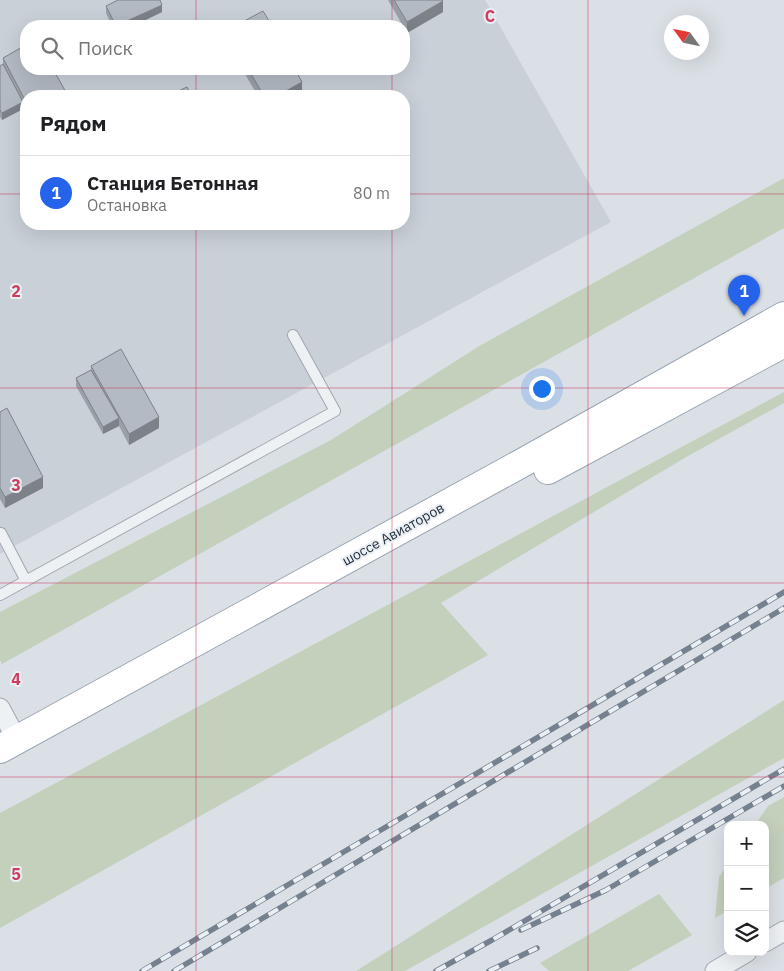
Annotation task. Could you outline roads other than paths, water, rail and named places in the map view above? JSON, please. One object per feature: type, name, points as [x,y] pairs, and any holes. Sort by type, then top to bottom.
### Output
[{"type":"main road","name":"шоссе Авиаторов","points":[[9,744],[522,463],[784,316]]},
{"type":"main road","name":"шоссе Авиаторов","points":[[0,769],[784,343]]},
{"type":"street","points":[[0,708],[9,744]]},
{"type":"street","points":[[769,940],[784,931]]},
{"type":"street","points":[[715,971],[741,956]]},
{"type":"lane","points":[[0,595],[336,411],[293,335]]},
{"type":"lane","points":[[1,533],[26,581]]},
{"type":"railway","points":[[142,971],[784,592]]},
{"type":"railway","points":[[174,971],[784,608]]},
{"type":"railway","points":[[436,971],[784,769]]},
{"type":"railway","points":[[521,930],[606,890],[784,786]]},
{"type":"railway","points":[[489,971],[537,948]]},
{"type":"place","name":"Станция Бетонная","points":[[744,316]]}]
